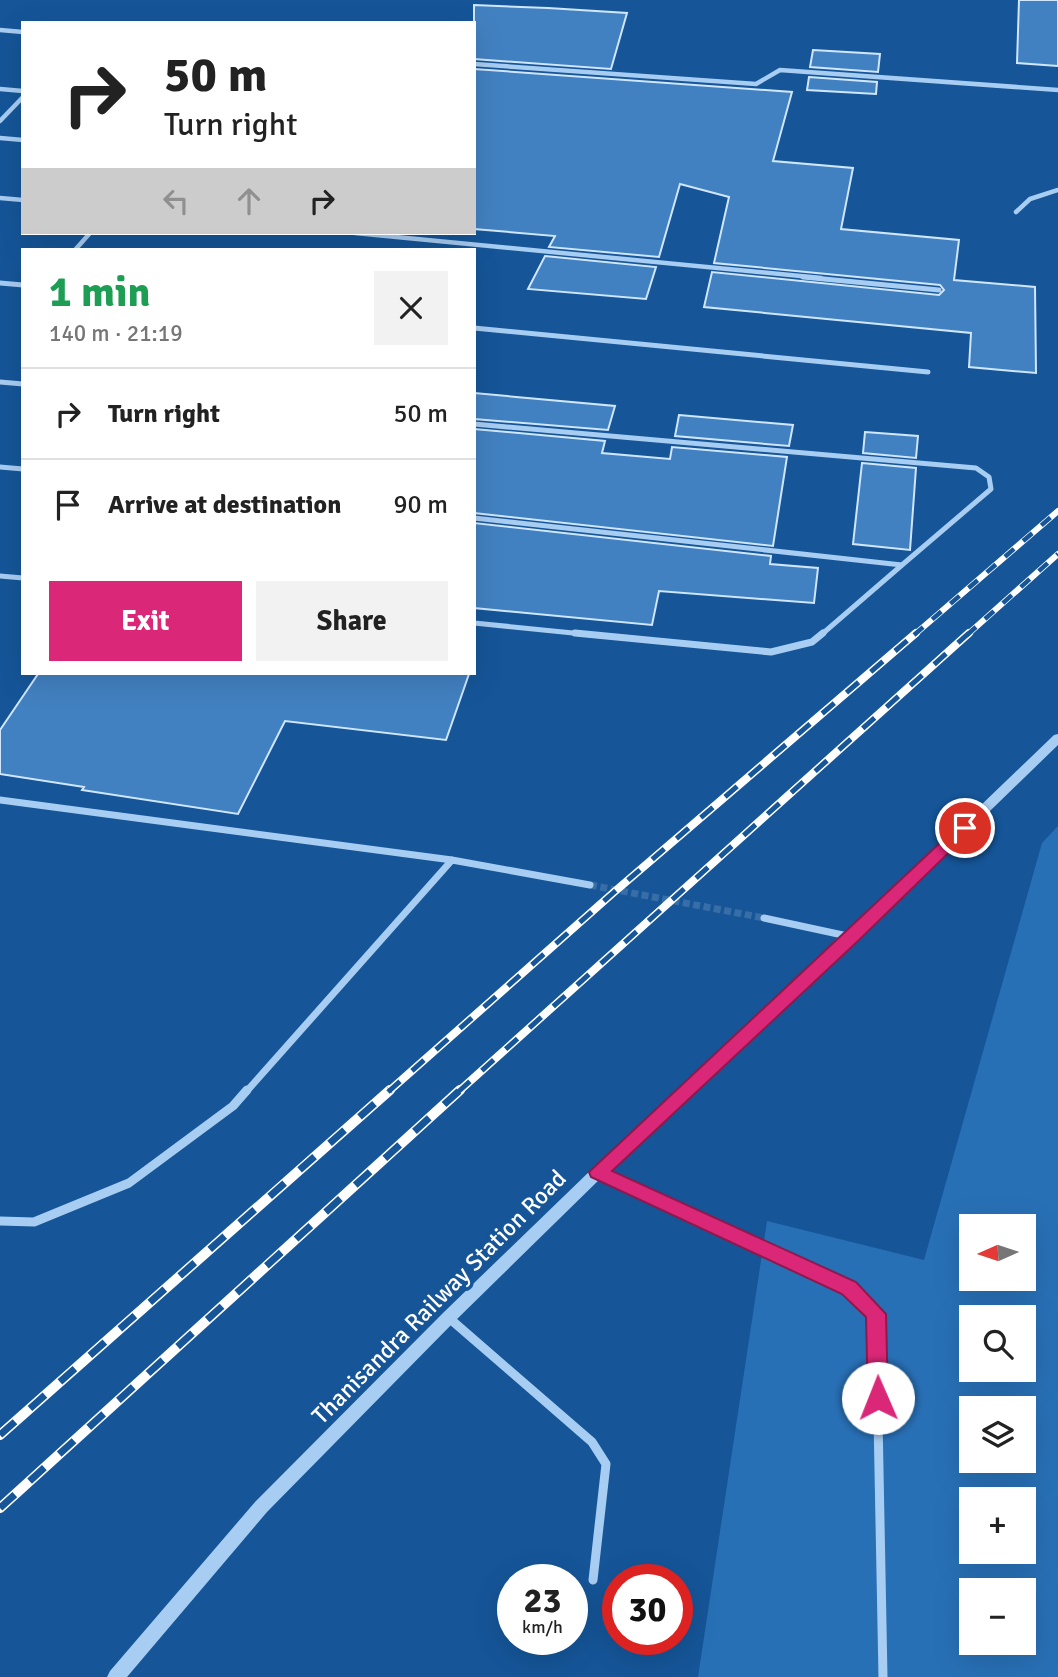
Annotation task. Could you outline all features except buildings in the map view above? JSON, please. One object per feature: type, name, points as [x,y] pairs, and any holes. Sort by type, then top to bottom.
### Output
[{"type":"street","points":[[0,30],[21,32]]},
{"type":"street","points":[[476,64],[757,84],[780,70],[1058,90]]},
{"type":"street","points":[[0,89],[21,91]]},
{"type":"street","points":[[0,121],[21,99]]},
{"type":"street","points":[[0,138],[21,139]]},
{"type":"street","points":[[1016,212],[1030,199],[1058,190]]},
{"type":"street","points":[[0,198],[21,200]]},
{"type":"street","points":[[375,235],[939,290]]},
{"type":"street","points":[[0,283],[21,285]]},
{"type":"street","points":[[476,328],[928,372]]},
{"type":"street","points":[[0,382],[21,384]]},
{"type":"street","points":[[476,424],[976,468],[989,477],[990,489],[812,642],[771,652],[476,623]]},
{"type":"street","points":[[0,467],[21,469]]},
{"type":"street","points":[[476,518],[902,565]]},
{"type":"street","points":[[0,576],[21,578]]},
{"type":"street","name":"Thanisandra Railway Station Road","points":[[116,1677],[261,1507],[449,1317],[598,1172],[852,937],[1058,738]]},
{"type":"street","points":[[0,800],[452,860],[590,885]]},
{"type":"street","points":[[0,1221],[33,1222],[129,1183],[233,1106],[452,860]]},
{"type":"street","points":[[764,918],[852,937]]},
{"type":"street","points":[[598,1172],[849,1288],[876,1314],[883,1677]]},
{"type":"street","points":[[449,1317],[592,1442],[606,1464],[593,1580]]},
{"type":"shaded area","points":[[1058,826],[1058,1677],[698,1677],[767,1221],[924,1260],[1042,843]]},
{"type":"tunnel","points":[[590,885],[764,918]]},
{"type":"railway","points":[[914,635],[1058,511]]},
{"type":"railway","points":[[967,635],[1058,554]]},
{"type":"railway","points":[[388,1092],[613,893],[916,633]]},
{"type":"railway","points":[[458,1092],[969,633]]},
{"type":"railway","points":[[0,1435],[390,1090]]},
{"type":"railway","points":[[0,1508],[460,1090]]},
{"type":"route","points":[[878,1398],[876,1314],[849,1288],[598,1172],[852,937],[965,828]]}]
